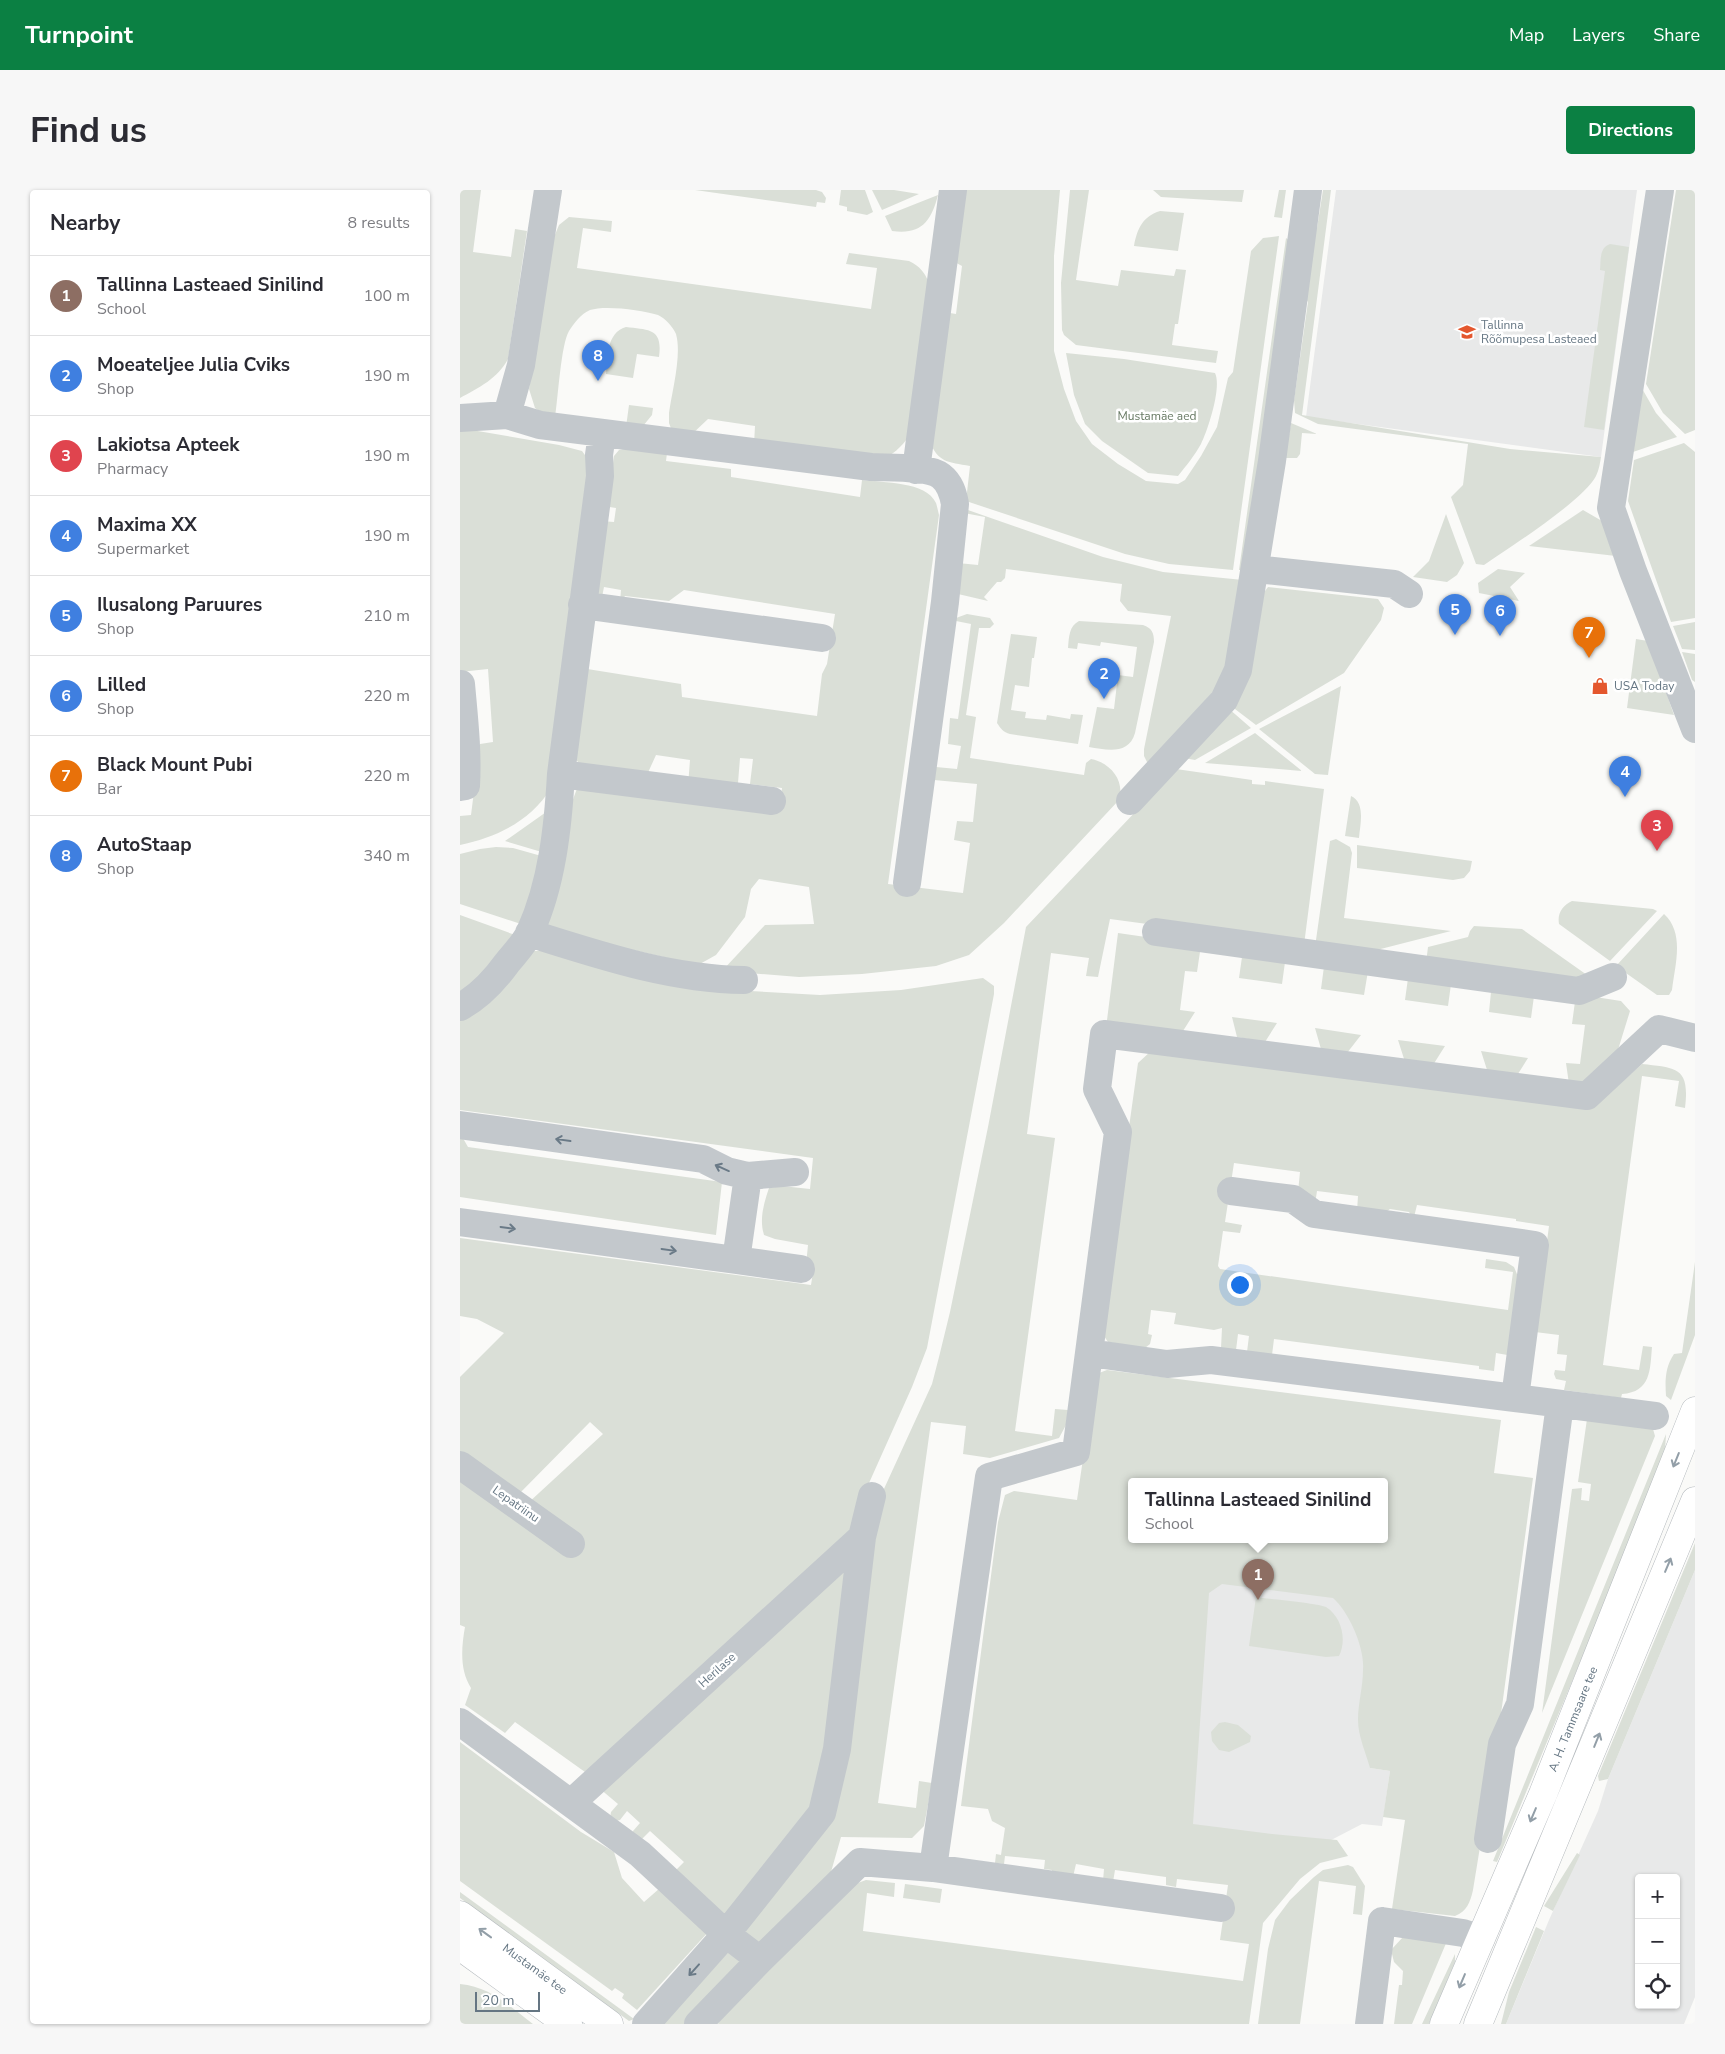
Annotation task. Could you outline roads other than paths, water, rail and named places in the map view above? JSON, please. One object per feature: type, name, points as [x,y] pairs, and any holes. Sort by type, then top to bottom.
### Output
[{"type":"main road","name":"A. H. Tammsaare tee","points":[[1444,2024],[1542,1794],[1695,1411]]},
{"type":"main road","points":[[1478,2024],[1695,1501]]},
{"type":"main road","name":"Mustamäe tee","points":[[460,1915],[610,2024]]},
{"type":"main road","name":"Mustamäe tee","points":[[460,1946],[568,2024]]},
{"type":"street","points":[[507,415],[521,365],[548,190]]},
{"type":"street","points":[[916,470],[953,190]]},
{"type":"street","points":[[1130,801],[1224,700],[1238,670],[1256,569],[1272,461],[1308,190]]},
{"type":"street","points":[[1660,190],[1611,508],[1633,572],[1695,729]]},
{"type":"street","points":[[460,418],[507,415],[540,425],[602,434],[661,439],[871,467],[916,470],[941,476],[952,490],[955,504],[945,602],[907,884]]},
{"type":"street","points":[[460,1007],[474,999],[500,972],[529,934],[546,888],[560,800],[560,774],[600,476],[599,455],[602,434]]},
{"type":"street","points":[[1256,569],[1394,584],[1409,594]]},
{"type":"street","points":[[582,605],[822,638]]},
{"type":"street","points":[[460,684],[467,748],[467,772],[466,786],[460,787]]},
{"type":"street","points":[[560,774],[772,801]]},
{"type":"street","points":[[1156,932],[1578,991],[1613,977]]},
{"type":"street","points":[[529,934],[629,964],[711,980],[744,980]]},
{"type":"street","points":[[933,1868],[989,1477],[1076,1452],[1118,1132],[1096,1089],[1104,1034],[1587,1096],[1659,1030],[1695,1038]]},
{"type":"street","points":[[460,1125],[703,1159],[727,1171],[748,1176],[795,1172]]},
{"type":"street","points":[[736,1260],[748,1176]]},
{"type":"street","points":[[1231,1191],[1293,1199],[1314,1214],[1536,1246],[1515,1398]]},
{"type":"street","points":[[460,1222],[800,1268]]},
{"type":"street","points":[[1090,1353],[1167,1364],[1211,1360],[1655,1416]]},
{"type":"street","points":[[1488,1839],[1502,1744],[1520,1704],[1560,1404]]},
{"type":"street","name":"Lepatriinu","points":[[460,1466],[571,1544]]},
{"type":"street","points":[[646,2024],[726,1934],[822,1813],[837,1749],[862,1537],[872,1496]]},
{"type":"street","name":"Herilase","points":[[571,1803],[862,1537]]},
{"type":"street","points":[[460,1722],[640,1854],[726,1934],[760,1960]]},
{"type":"street","points":[[698,2024],[860,1862],[933,1868],[1221,1908]]},
{"type":"street","points":[[1369,2024],[1382,1921],[1464,1933],[1481,1939]]},
{"type":"place","name":"Tallinna Rõõmupesa Lasteaed","points":[[1467,332]]},
{"type":"place","name":"AutoStaap","points":[[598,381]]},
{"type":"place","name":"Ilusalong Paruures","points":[[1455,635]]},
{"type":"place","name":"Lilled","points":[[1500,636]]},
{"type":"place","name":"Black Mount Pubi","points":[[1589,658]]},
{"type":"place","name":"USA Today","points":[[1600,686]]},
{"type":"place","name":"Moeateljee Julia Cviks","points":[[1104,699]]},
{"type":"place","name":"Maxima XX","points":[[1625,797]]},
{"type":"place","name":"Lakiotsa Apteek","points":[[1657,851]]},
{"type":"place","name":"Tallinna Lasteaed Sinilind","points":[[1258,1600]]},
{"type":"park label","name":"Mustamäe aed","points":[[1157,416]]}]
